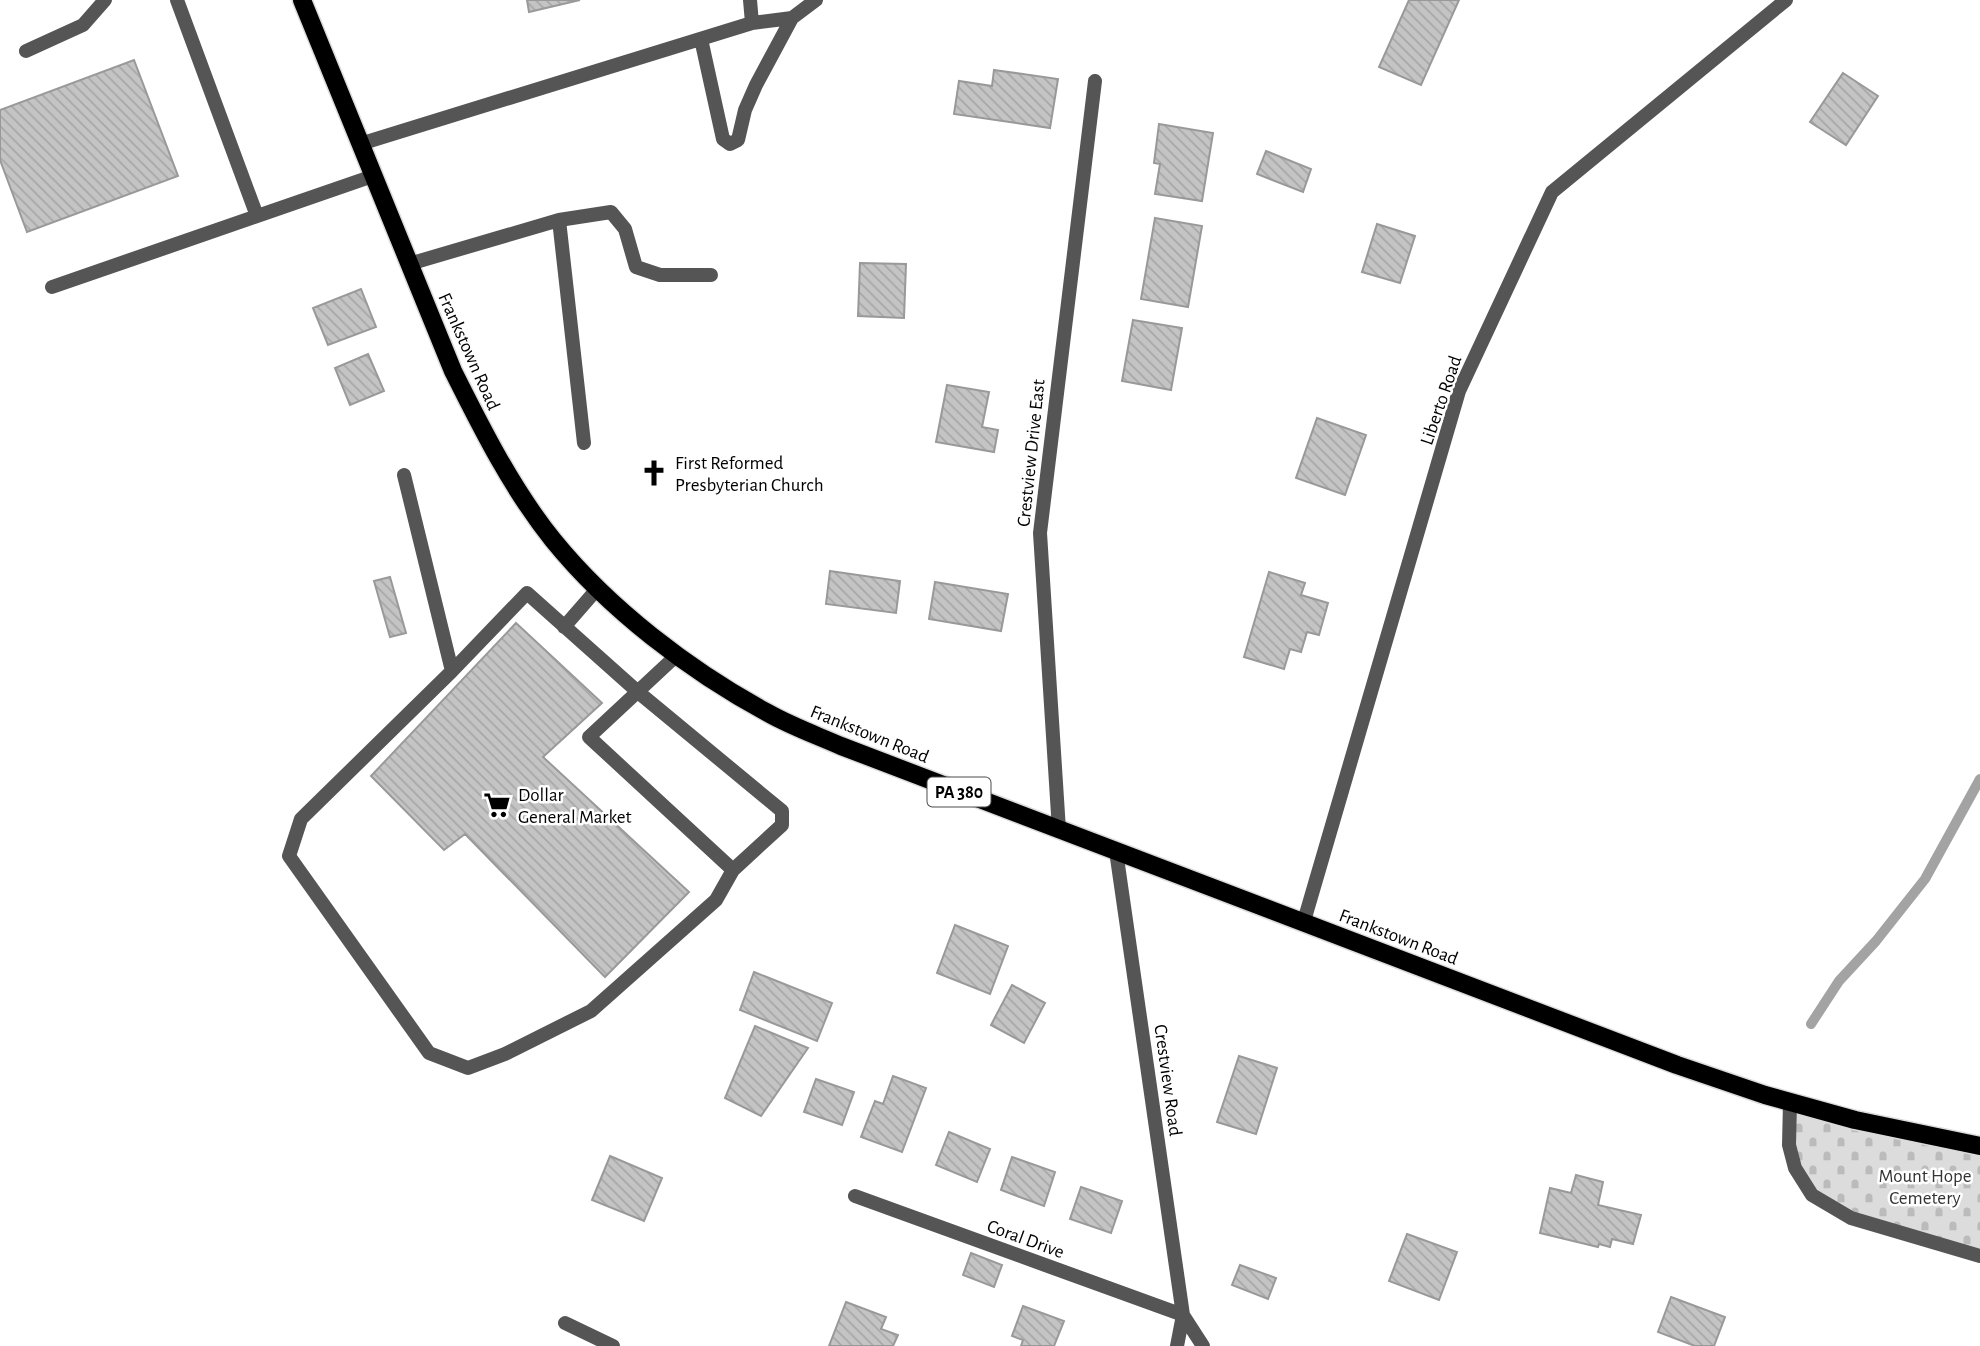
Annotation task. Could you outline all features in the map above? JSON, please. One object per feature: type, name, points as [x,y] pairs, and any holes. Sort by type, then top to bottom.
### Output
[{"type":"main road","name":"Frankstown Road","points":[[302,0],[453,371],[481,428],[512,480],[553,539],[598,589],[677,654],[768,713],[841,746],[1677,1065],[1855,1120],[1980,1146]]},
{"type":"street","points":[[26,51],[83,25],[97,12],[104,0]]},
{"type":"street","points":[[177,0],[257,216]]},
{"type":"street","points":[[750,0],[752,23]]},
{"type":"street","points":[[701,39],[723,139],[730,144],[738,140],[745,110],[755,85],[792,18],[816,0]]},
{"type":"street","name":"Liberto Road","points":[[1304,921],[1459,391],[1552,192],[1786,0]]},
{"type":"street","points":[[360,144],[752,23],[792,18]]},
{"type":"street","name":"Crestview Drive East","points":[[1059,830],[1040,533],[1095,81]]},
{"type":"street","points":[[51,287],[373,176]]},
{"type":"street","points":[[409,264],[559,220],[611,212],[625,229],[636,267],[660,275],[711,275]]},
{"type":"street","points":[[559,220],[584,443]]},
{"type":"street","points":[[404,475],[452,671]]},
{"type":"street","points":[[564,627],[598,589]]},
{"type":"street","points":[[527,593],[564,627],[782,811],[782,825],[733,870],[716,900],[591,1011],[505,1054],[468,1068],[429,1053],[289,856],[301,818],[452,671],[527,593]]},
{"type":"street","points":[[677,654],[589,737],[733,870]]},
{"type":"street","name":"Crestview Road","points":[[1116,851],[1183,1315],[1177,1346]]},
{"type":"street","points":[[1790,1102],[1789,1145],[1795,1168],[1812,1195],[1851,1218],[1980,1256]]},
{"type":"street","name":"Coral Drive","points":[[855,1196],[1183,1315]]},
{"type":"street","name":"Crestview Road","points":[[1183,1315],[1203,1346]]},
{"type":"street","points":[[565,1323],[612,1346]]},
{"type":"green space","name":"Mount Hope Cemetery","points":[[1790,1102],[1980,1146],[1980,1256],[1851,1218],[1812,1195],[1789,1145]]},
{"type":"building","points":[[527,0],[580,0],[529,12]]},
{"type":"building","points":[[1409,0],[1459,0],[1421,85],[1379,67]]},
{"type":"building","points":[[134,60],[178,176],[27,232],[0,160],[0,110]]},
{"type":"building","points":[[994,70],[1058,79],[1050,128],[954,114],[959,81],[992,86]]},
{"type":"building","points":[[1843,73],[1878,96],[1846,145],[1810,122]]},
{"type":"building","points":[[1159,124],[1213,133],[1202,201],[1155,194],[1160,164],[1154,163]]},
{"type":"building","points":[[1266,151],[1311,169],[1303,192],[1257,174]]},
{"type":"building","points":[[1155,218],[1202,226],[1188,307],[1141,299]]},
{"type":"building","points":[[1377,224],[1415,236],[1400,283],[1362,272]]},
{"type":"building","points":[[860,263],[906,264],[904,318],[858,316]]},
{"type":"building","points":[[361,289],[376,327],[328,345],[313,308]]},
{"type":"building","points":[[1133,320],[1182,328],[1171,390],[1122,381]]},
{"type":"building","points":[[368,354],[384,391],[350,405],[335,368]]},
{"type":"building","points":[[947,385],[989,392],[982,427],[998,430],[994,452],[936,442]]},
{"type":"building","points":[[1317,418],[1366,435],[1345,495],[1296,478]]},
{"type":"building","points":[[830,571],[900,581],[896,613],[826,604]]},
{"type":"building","points":[[1269,572],[1305,583],[1301,595],[1328,603],[1319,635],[1307,632],[1301,652],[1290,649],[1284,669],[1244,657]]},
{"type":"building","points":[[390,577],[406,633],[390,637],[374,581]]},
{"type":"building","points":[[935,582],[1008,594],[1001,631],[929,619]]},
{"type":"building","name":"Dollar General Market","points":[[516,623],[602,703],[543,757],[689,892],[605,977],[465,834],[444,850],[371,776]]},
{"type":"building","points":[[955,925],[1008,946],[990,994],[937,973]]},
{"type":"building","points":[[754,972],[832,1003],[817,1041],[740,1010]]},
{"type":"building","points":[[1012,985],[1045,1003],[1024,1043],[991,1025]]},
{"type":"building","points":[[755,1026],[808,1048],[761,1116],[725,1098]]},
{"type":"building","points":[[1239,1056],[1277,1068],[1256,1134],[1217,1122]]},
{"type":"building","points":[[893,1076],[926,1088],[902,1152],[861,1137],[875,1101],[883,1104]]},
{"type":"building","points":[[816,1079],[854,1092],[842,1125],[804,1112]]},
{"type":"building","points":[[949,1132],[990,1149],[977,1182],[936,1165]]},
{"type":"building","points":[[610,1156],[662,1178],[644,1221],[592,1200]]},
{"type":"building","points":[[1012,1157],[1055,1172],[1044,1206],[1001,1190]]},
{"type":"building","points":[[1576,1175],[1603,1182],[1598,1205],[1641,1215],[1633,1244],[1612,1239],[1610,1247],[1599,1244],[1598,1247],[1540,1233],[1550,1188],[1571,1193]]},
{"type":"building","points":[[1081,1187],[1122,1201],[1111,1233],[1070,1219]]},
{"type":"building","points":[[1407,1234],[1457,1252],[1439,1300],[1389,1281]]},
{"type":"building","points":[[971,1253],[1002,1265],[994,1287],[963,1275]]},
{"type":"building","points":[[1240,1265],[1276,1278],[1268,1299],[1232,1285]]},
{"type":"building","points":[[1671,1297],[1725,1317],[1714,1346],[1695,1346],[1658,1332]]},
{"type":"building","points":[[846,1302],[886,1317],[881,1329],[898,1335],[893,1346],[829,1346]]},
{"type":"building","points":[[1023,1306],[1064,1321],[1054,1346],[1021,1346],[1023,1340],[1012,1336]]},
{"type":"waterway","points":[[1811,1024],[1839,981],[1876,941],[1925,879],[1980,779]]},
{"type":"place","name":"First Reformed Presbyterian Church","points":[[654,473]]},
{"type":"place","name":"Dollar General Market","points":[[497,805]]}]
